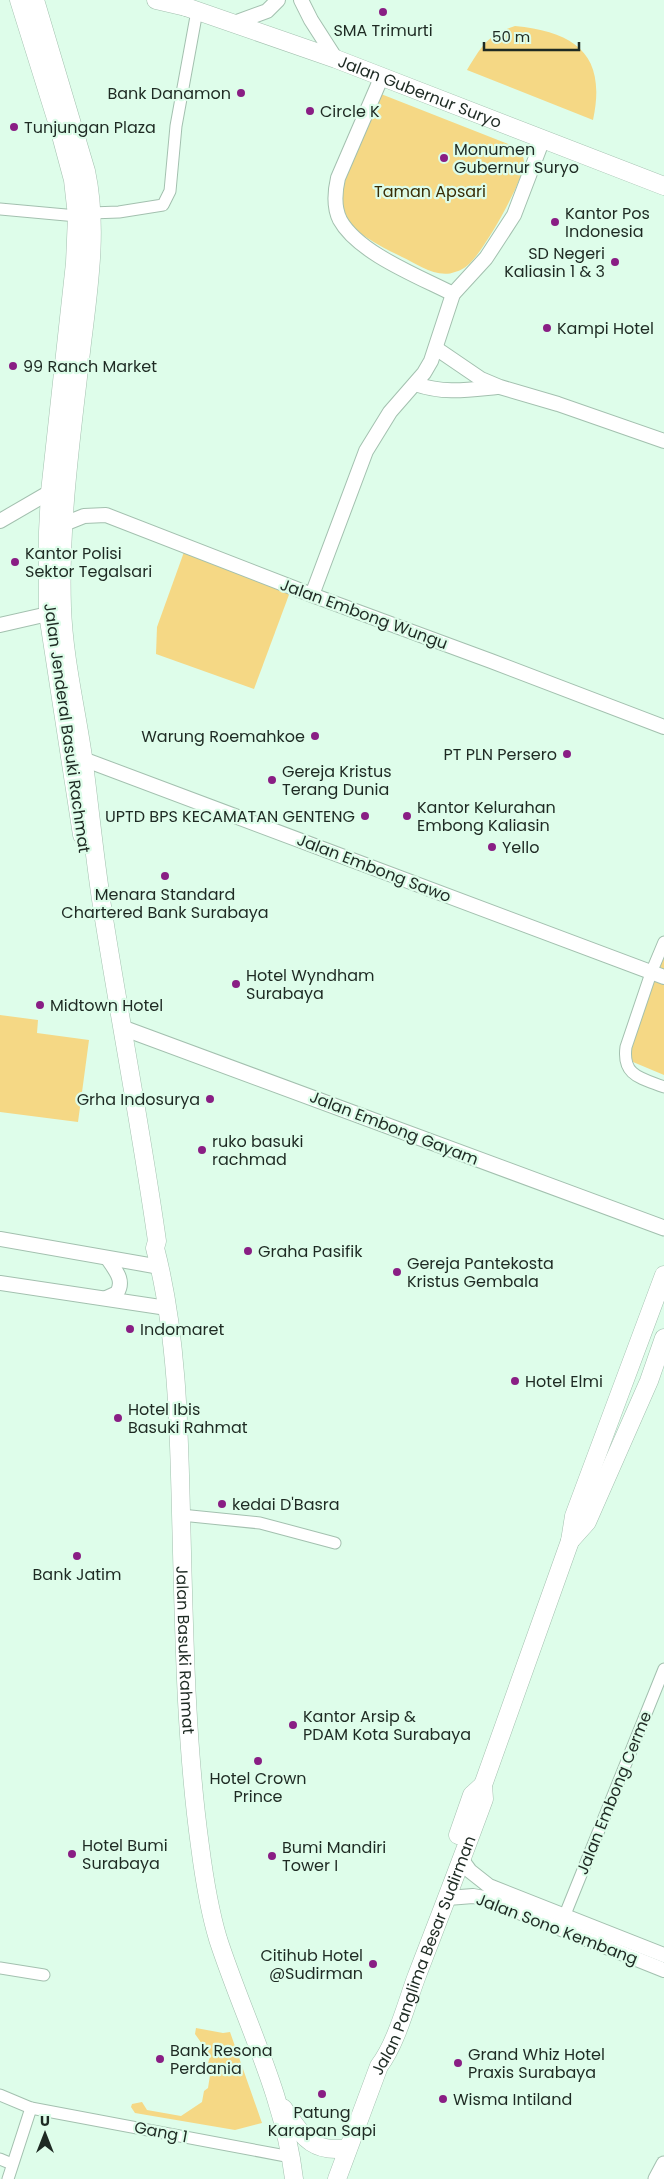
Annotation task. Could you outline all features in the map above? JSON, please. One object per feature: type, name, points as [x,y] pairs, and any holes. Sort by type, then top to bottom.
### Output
[{"type":"main road","name":"Jalan Jenderal Basuki Rachmat","points":[[19,0],[84,214],[90,280],[64,524],[62,576],[64,644],[83,759],[100,892],[157,1241],[155,1248]]},
{"type":"main road","points":[[35,0],[47,38]]},
{"type":"main road","points":[[47,38],[46,14],[49,0]]},
{"type":"main road","name":"Jalan Gubernur Suryo","points":[[156,0],[186,6],[336,59],[664,186]]},
{"type":"main road","name":"Jalan Jenderal Basuki Rachmat","points":[[47,38],[86,171],[84,214],[76,263],[50,492],[48,614],[101,958],[137,1149],[151,1242],[155,1248],[160,1267]]},
{"type":"main road","name":"Jalan Embong Gayam","points":[[123,1028],[664,1228]]},
{"type":"main road","name":"Jalan Basuki Rahmat","points":[[160,1267],[167,1308],[180,1442],[186,1675],[200,1847],[214,1925],[252,2026],[277,2100]]},
{"type":"main road","name":"Jalan Panglima Besar Sudirman","points":[[379,2066],[394,2036],[484,1799],[483,1785],[570,1541],[574,1516],[664,1274]]},
{"type":"main road","name":"Jalan Panglima Besar Sudirman","points":[[570,1541],[587,1522],[649,1381],[664,1338]]},
{"type":"main road","name":"Jalan Panglima Besar Sudirman","points":[[379,2066],[377,2056],[472,1795],[483,1785]]},
{"type":"main road","points":[[339,2178],[348,2148],[379,2066]]},
{"type":"main road","points":[[277,2100],[301,2133],[310,2142],[328,2150],[348,2148]]},
{"type":"main road","points":[[277,2100],[291,2157],[294,2179]]},
{"type":"main road","points":[[656,2179],[664,2164]]},
{"type":"street","points":[[234,23],[261,14],[278,0]]},
{"type":"street","points":[[301,0],[311,20],[336,59]]},
{"type":"street","points":[[0,209],[84,214],[119,212],[163,205],[170,191],[186,6]]},
{"type":"street","points":[[382,76],[338,178],[335,191],[340,220],[368,250],[453,294]]},
{"type":"street","points":[[312,595],[366,451],[390,412],[424,373],[437,349],[453,294],[486,258],[514,215],[543,139]]},
{"type":"street","points":[[437,349],[481,379],[500,387],[558,404],[664,442]]},
{"type":"street","points":[[416,384],[431,389],[448,391],[500,387]]},
{"type":"street","points":[[0,521],[50,492]]},
{"type":"street","name":"Jalan Embong Wungu","points":[[64,524],[84,516],[106,515],[312,595],[501,664],[664,727]]},
{"type":"street","points":[[0,625],[48,614]]},
{"type":"street","name":"Jalan Embong Sawo","points":[[83,759],[657,975]]},
{"type":"street","points":[[664,942],[657,975],[645,990],[626,1047],[626,1065],[637,1076],[664,1087]]},
{"type":"street","points":[[0,1239],[160,1267]]},
{"type":"street","points":[[106,1298],[117,1293],[120,1283],[119,1276],[108,1259]]},
{"type":"street","points":[[0,1283],[167,1308]]},
{"type":"street","points":[[181,1515],[260,1523],[335,1543]]},
{"type":"street","name":"Jalan Embong Cerme","points":[[564,1917],[664,1669]]},
{"type":"street","name":"Jalan Sono Kembang","points":[[462,1860],[470,1871],[489,1886],[664,1956]]},
{"type":"street","name":"Jalan Sono Kembang","points":[[448,1898],[473,1896],[484,1898],[664,1970]]},
{"type":"street","points":[[0,1968],[44,1975]]},
{"type":"street","name":"Gang 1","points":[[0,2096],[31,2108],[291,2157]]},
{"type":"street","points":[[8,2179],[31,2108]]},
{"type":"street","points":[[0,2159],[12,2164]]},
{"type":"green space","points":[[515,26],[555,34],[570,41],[582,51],[591,63],[595,79],[596,98],[593,120],[467,70],[477,54],[491,38]]},
{"type":"green space","name":"Taman Apsari","points":[[381,94],[516,147],[522,154],[524,163],[522,172],[501,217],[475,258],[460,270],[441,274],[421,267],[390,251],[355,229],[344,210],[345,177],[358,141]]},
{"type":"green space","points":[[184,552],[290,592],[254,689],[156,654],[157,627]]},
{"type":"green space","points":[[664,953],[664,1075],[633,1062],[630,1056],[630,1044]]},
{"type":"green space","points":[[0,1015],[38,1020],[37,1033],[89,1040],[78,1122],[0,1112]]},
{"type":"green space","points":[[196,2028],[223,2033],[230,2032],[262,2123],[235,2130],[135,2113],[131,2107],[132,2104],[142,2102],[147,2110],[181,2116],[202,2102],[204,2091],[208,2088],[211,2069],[208,2064],[210,2055],[195,2034]]},
{"type":"place","name":"SMA Trimurti","points":[[383,12]]},
{"type":"place","name":"Bank Danamon","points":[[241,93]]},
{"type":"place","name":"Circle K","points":[[310,111]]},
{"type":"place","name":"Tunjungan Plaza","points":[[14,127]]},
{"type":"place","name":"Monumen Gubernur Suryo","points":[[444,158]]},
{"type":"place","name":"Kantor Pos Indonesia","points":[[555,222]]},
{"type":"place","name":"SD Negeri Kaliasin 1 & 3","points":[[615,262]]},
{"type":"place","name":"Kampi Hotel","points":[[547,328]]},
{"type":"place","name":"99 Ranch Market","points":[[13,366]]},
{"type":"place","name":"Kantor Polisi Sektor Tegalsari","points":[[15,562]]},
{"type":"place","name":"Warung Roemahkoe","points":[[315,736]]},
{"type":"place","name":"PT PLN Persero","points":[[567,754]]},
{"type":"place","name":"Gereja Kristus Terang Dunia","points":[[272,780]]},
{"type":"place","name":"UPTD BPS KECAMATAN GENTENG","points":[[365,816]]},
{"type":"place","name":"Kantor Kelurahan Embong Kaliasin","points":[[407,816]]},
{"type":"place","name":"Yello","points":[[492,847]]},
{"type":"place","name":"Menara Standard Chartered Bank Surabaya","points":[[165,876]]},
{"type":"place","name":"Hotel Wyndham Surabaya","points":[[236,984]]},
{"type":"place","name":"Midtown Hotel","points":[[40,1005]]},
{"type":"place","name":"Grha Indosurya","points":[[210,1099]]},
{"type":"place","name":"ruko basuki rachmad","points":[[202,1150]]},
{"type":"place","name":"Graha Pasifik","points":[[248,1251]]},
{"type":"place","name":"Gereja Pantekosta Kristus Gembala","points":[[397,1272]]},
{"type":"place","name":"Indomaret","points":[[130,1329]]},
{"type":"place","name":"Hotel Elmi","points":[[515,1381]]},
{"type":"place","name":"Hotel Ibis Basuki Rahmat","points":[[118,1418]]},
{"type":"place","name":"kedai D'Basra","points":[[222,1504]]},
{"type":"place","name":"Bank Jatim","points":[[77,1556]]},
{"type":"place","name":"Kantor Arsip & PDAM Kota Surabaya","points":[[293,1725]]},
{"type":"place","name":"Hotel Crown Prince","points":[[258,1761]]},
{"type":"place","name":"Hotel Bumi Surabaya","points":[[72,1854]]},
{"type":"place","name":"Bumi Mandiri Tower I","points":[[272,1856]]},
{"type":"place","name":"Citihub Hotel @Sudirman","points":[[373,1964]]},
{"type":"place","name":"Bank Resona Perdania","points":[[160,2059]]},
{"type":"place","name":"Grand Whiz Hotel Praxis Surabaya","points":[[458,2063]]},
{"type":"place","name":"Patung Karapan Sapi","points":[[322,2094]]},
{"type":"place","name":"Wisma Intiland","points":[[443,2099]]}]
